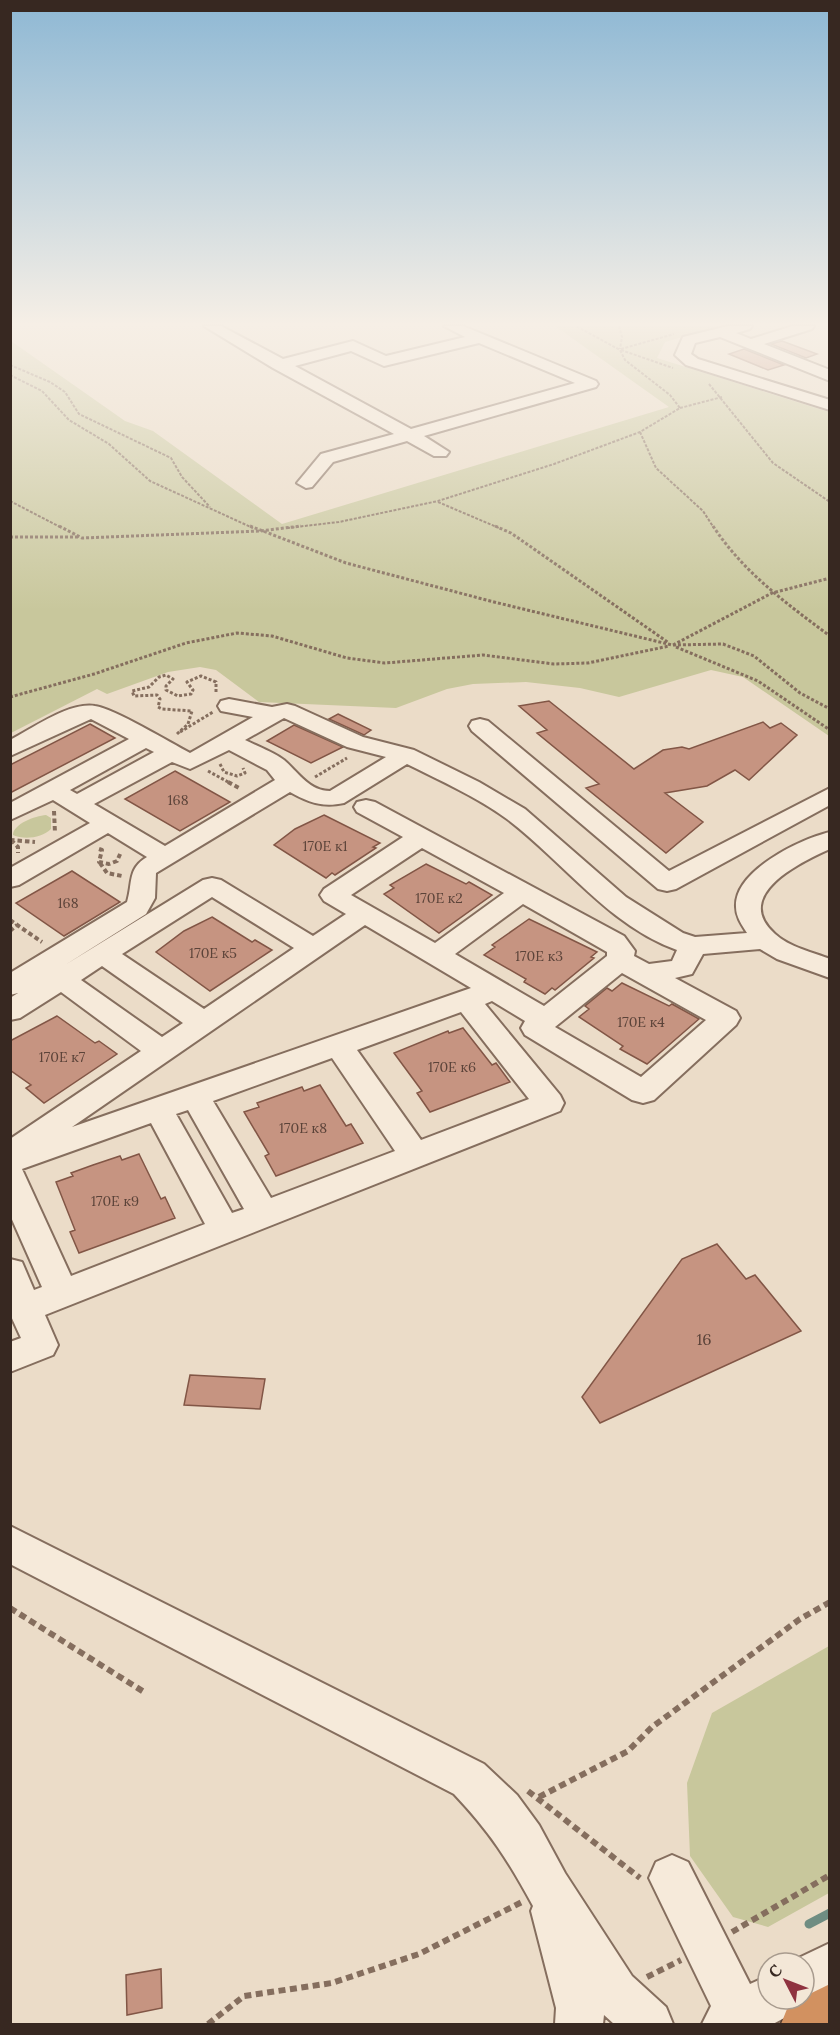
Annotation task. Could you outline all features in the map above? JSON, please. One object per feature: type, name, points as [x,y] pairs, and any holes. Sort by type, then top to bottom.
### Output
[{"type":"highway","points":[[809,2025],[830,2012]]},
{"type":"street","points":[[383,421],[440,452]]},
{"type":"street","points":[[306,483],[327,458],[455,421]]},
{"type":"street","points":[[229,706],[274,714],[292,711],[367,745],[406,755],[471,787],[516,814],[617,903],[673,939],[693,946],[765,940]]},
{"type":"street","points":[[10,749],[79,714],[90,712],[100,713],[170,746]]},
{"type":"street","points":[[10,813],[53,790],[170,746],[228,740],[274,714]]},
{"type":"street","points":[[480,726],[667,883],[830,795]]},
{"type":"street","points":[[228,740],[275,765],[294,784],[319,798],[335,798],[406,755]]},
{"type":"street","points":[[77,804],[170,746]]},
{"type":"street","points":[[10,1011],[61,967],[137,908],[144,894],[141,876],[147,868],[260,800],[294,784]]},
{"type":"street","points":[[53,790],[165,857]]},
{"type":"street","points":[[366,807],[614,942],[621,951],[620,960],[535,1028],[643,1092],[726,1018],[620,960]]},
{"type":"street","points":[[12,868],[108,823]]},
{"type":"street","points":[[768,829],[803,851]]},
{"type":"street","points":[[421,837],[333,895],[545,1020]]},
{"type":"street","points":[[830,839],[803,851],[768,873],[753,887],[748,903],[752,921],[765,940],[786,953],[830,969]]},
{"type":"street","points":[[556,910],[594,882]]},
{"type":"street","points":[[10,986],[103,954],[212,886],[313,948]]},
{"type":"street","points":[[436,955],[522,892]]},
{"type":"street","points":[[14,1147],[204,1023],[365,913]]},
{"type":"street","points":[[646,974],[682,968],[693,946]]},
{"type":"street","points":[[103,954],[204,1023]]},
{"type":"street","points":[[61,967],[162,1051]]},
{"type":"street","points":[[14,1147],[158,1109],[495,990]]},
{"type":"street","points":[[25,1308],[549,1103],[465,1000]]},
{"type":"street","points":[[338,1045],[415,1155]]},
{"type":"street","points":[[195,1096],[264,1215]]},
{"type":"street","points":[[158,1109],[225,1230]]},
{"type":"street","points":[[10,1177],[62,1294]]},
{"type":"street","points":[[10,1272],[41,1345],[10,1357]]},
{"type":"street","points":[[10,1544],[469,1779],[501,1811],[524,1841],[549,1889],[615,1994],[649,2025]]},
{"type":"street","points":[[672,1878],[746,2013]]},
{"type":"street","points":[[549,1889],[580,2008],[579,2025]]},
{"type":"street","points":[[816,1974],[830,1966]]},
{"type":"path","points":[[71,421],[109,444],[150,481],[260,531],[287,539],[346,564],[672,645],[758,681],[830,730]]},
{"type":"path","points":[[94,421],[171,458],[182,477],[212,510]]},
{"type":"path","points":[[10,537],[82,538],[260,531],[339,522],[438,501],[554,464],[640,432],[658,421]]},
{"type":"path","points":[[741,421],[773,463],[830,502]]},
{"type":"path","points":[[640,432],[656,468],[703,511],[726,546],[772,593],[830,636]]},
{"type":"path","points":[[10,501],[82,538]]},
{"type":"path","points":[[438,501],[512,533],[672,645]]},
{"type":"path","points":[[672,645],[772,593],[830,578]]},
{"type":"path","points":[[10,697],[94,674],[186,643],[237,633],[272,636],[347,658],[385,663],[483,655],[554,664],[588,663],[672,645],[723,644],[754,656],[800,693],[830,709]]},
{"type":"path","points":[[166,675],[173,679],[166,686],[168,692],[186,696],[193,691],[188,680],[205,676],[218,685],[229,706],[214,710],[212,714],[170,746],[191,719],[192,711],[162,710],[158,707],[157,695],[134,696],[132,691],[149,687],[159,677],[166,675]]},
{"type":"path","points":[[294,784],[367,745]]},
{"type":"path","points":[[170,746],[260,800]]},
{"type":"path","points":[[53,790],[62,844],[102,850],[99,862],[102,869],[111,875],[141,876]]},
{"type":"path","points":[[99,862],[109,864],[117,861],[133,838]]},
{"type":"path","points":[[10,839],[19,849],[12,868]]},
{"type":"path","points":[[10,920],[61,967]]},
{"type":"path","points":[[10,930],[17,925]]},
{"type":"path","points":[[539,1797],[628,1751],[651,1727],[800,1619],[830,1602]]},
{"type":"path","points":[[10,1608],[144,1692]]},
{"type":"path","points":[[723,1938],[830,1875]]},
{"type":"path","points":[[208,2025],[244,1996],[332,1983],[419,1954],[549,1889]]},
{"type":"green space","points":[[11,421],[125,421],[153,431],[282,524],[623,421],[829,421],[829,736],[743,677],[711,670],[619,697],[580,688],[526,682],[473,684],[447,689],[396,708],[259,702],[216,670],[200,667],[168,672],[107,694],[97,689],[11,733]]},
{"type":"green space","points":[[46,815],[51,818],[51,829],[47,832],[33,837],[13,835],[21,824]]},
{"type":"green space","points":[[829,1646],[829,1893],[768,1927],[733,1917],[690,1856],[687,1783],[712,1713]]},
{"type":"building","points":[[549,701],[634,769],[663,750],[682,747],[689,749],[763,722],[770,728],[781,723],[797,735],[749,780],[735,770],[707,786],[665,793],[703,822],[666,853],[586,788],[599,784],[537,733],[547,730],[519,706]]},
{"type":"building","points":[[338,714],[371,730],[364,735],[329,719]]},
{"type":"building","points":[[90,724],[115,738],[10,793],[10,765]]},
{"type":"building","points":[[294,725],[343,747],[311,763],[267,741]]},
{"type":"building","points":[[175,771],[230,802],[180,831],[125,799]]},
{"type":"building","points":[[324,815],[380,843],[335,875],[332,873],[326,878],[274,845],[295,829]]},
{"type":"building","points":[[426,864],[466,884],[469,882],[492,895],[439,933],[384,894],[394,888],[390,885]]},
{"type":"building","points":[[72,871],[120,902],[64,936],[16,903]]},
{"type":"building","points":[[212,917],[252,942],[255,940],[272,950],[210,991],[156,952],[184,931]]},
{"type":"building","points":[[529,919],[597,952],[591,957],[594,958],[555,990],[552,988],[545,994],[524,982],[526,979],[484,955],[495,947],[492,945]]},
{"type":"building","points":[[622,983],[669,1006],[672,1004],[699,1019],[647,1064],[620,1049],[623,1046],[579,1017],[589,1009],[585,1006],[607,988],[612,991]]},
{"type":"building","points":[[57,1016],[95,1043],[99,1041],[117,1054],[44,1103],[26,1088],[31,1085],[10,1070],[10,1041]]},
{"type":"building","points":[[463,1028],[492,1065],[496,1063],[510,1082],[430,1112],[417,1093],[422,1091],[394,1053],[448,1031],[449,1033]]},
{"type":"building","points":[[320,1085],[346,1126],[351,1124],[363,1143],[276,1176],[265,1156],[269,1154],[244,1112],[259,1107],[257,1103],[302,1087],[304,1091]]},
{"type":"building","points":[[139,1154],[161,1199],[165,1197],[175,1218],[79,1253],[70,1232],[75,1230],[56,1182],[73,1176],[71,1173],[93,1165],[120,1156],[122,1160]]},
{"type":"building","points":[[717,1244],[746,1279],[755,1275],[801,1331],[600,1423],[582,1397],[682,1259]]},
{"type":"building","points":[[190,1375],[265,1379],[260,1409],[184,1405]]},
{"type":"building","points":[[161,1969],[162,2008],[127,2015],[126,1975]]},
{"type":"waterway","points":[[809,1924],[830,1913]]}]
